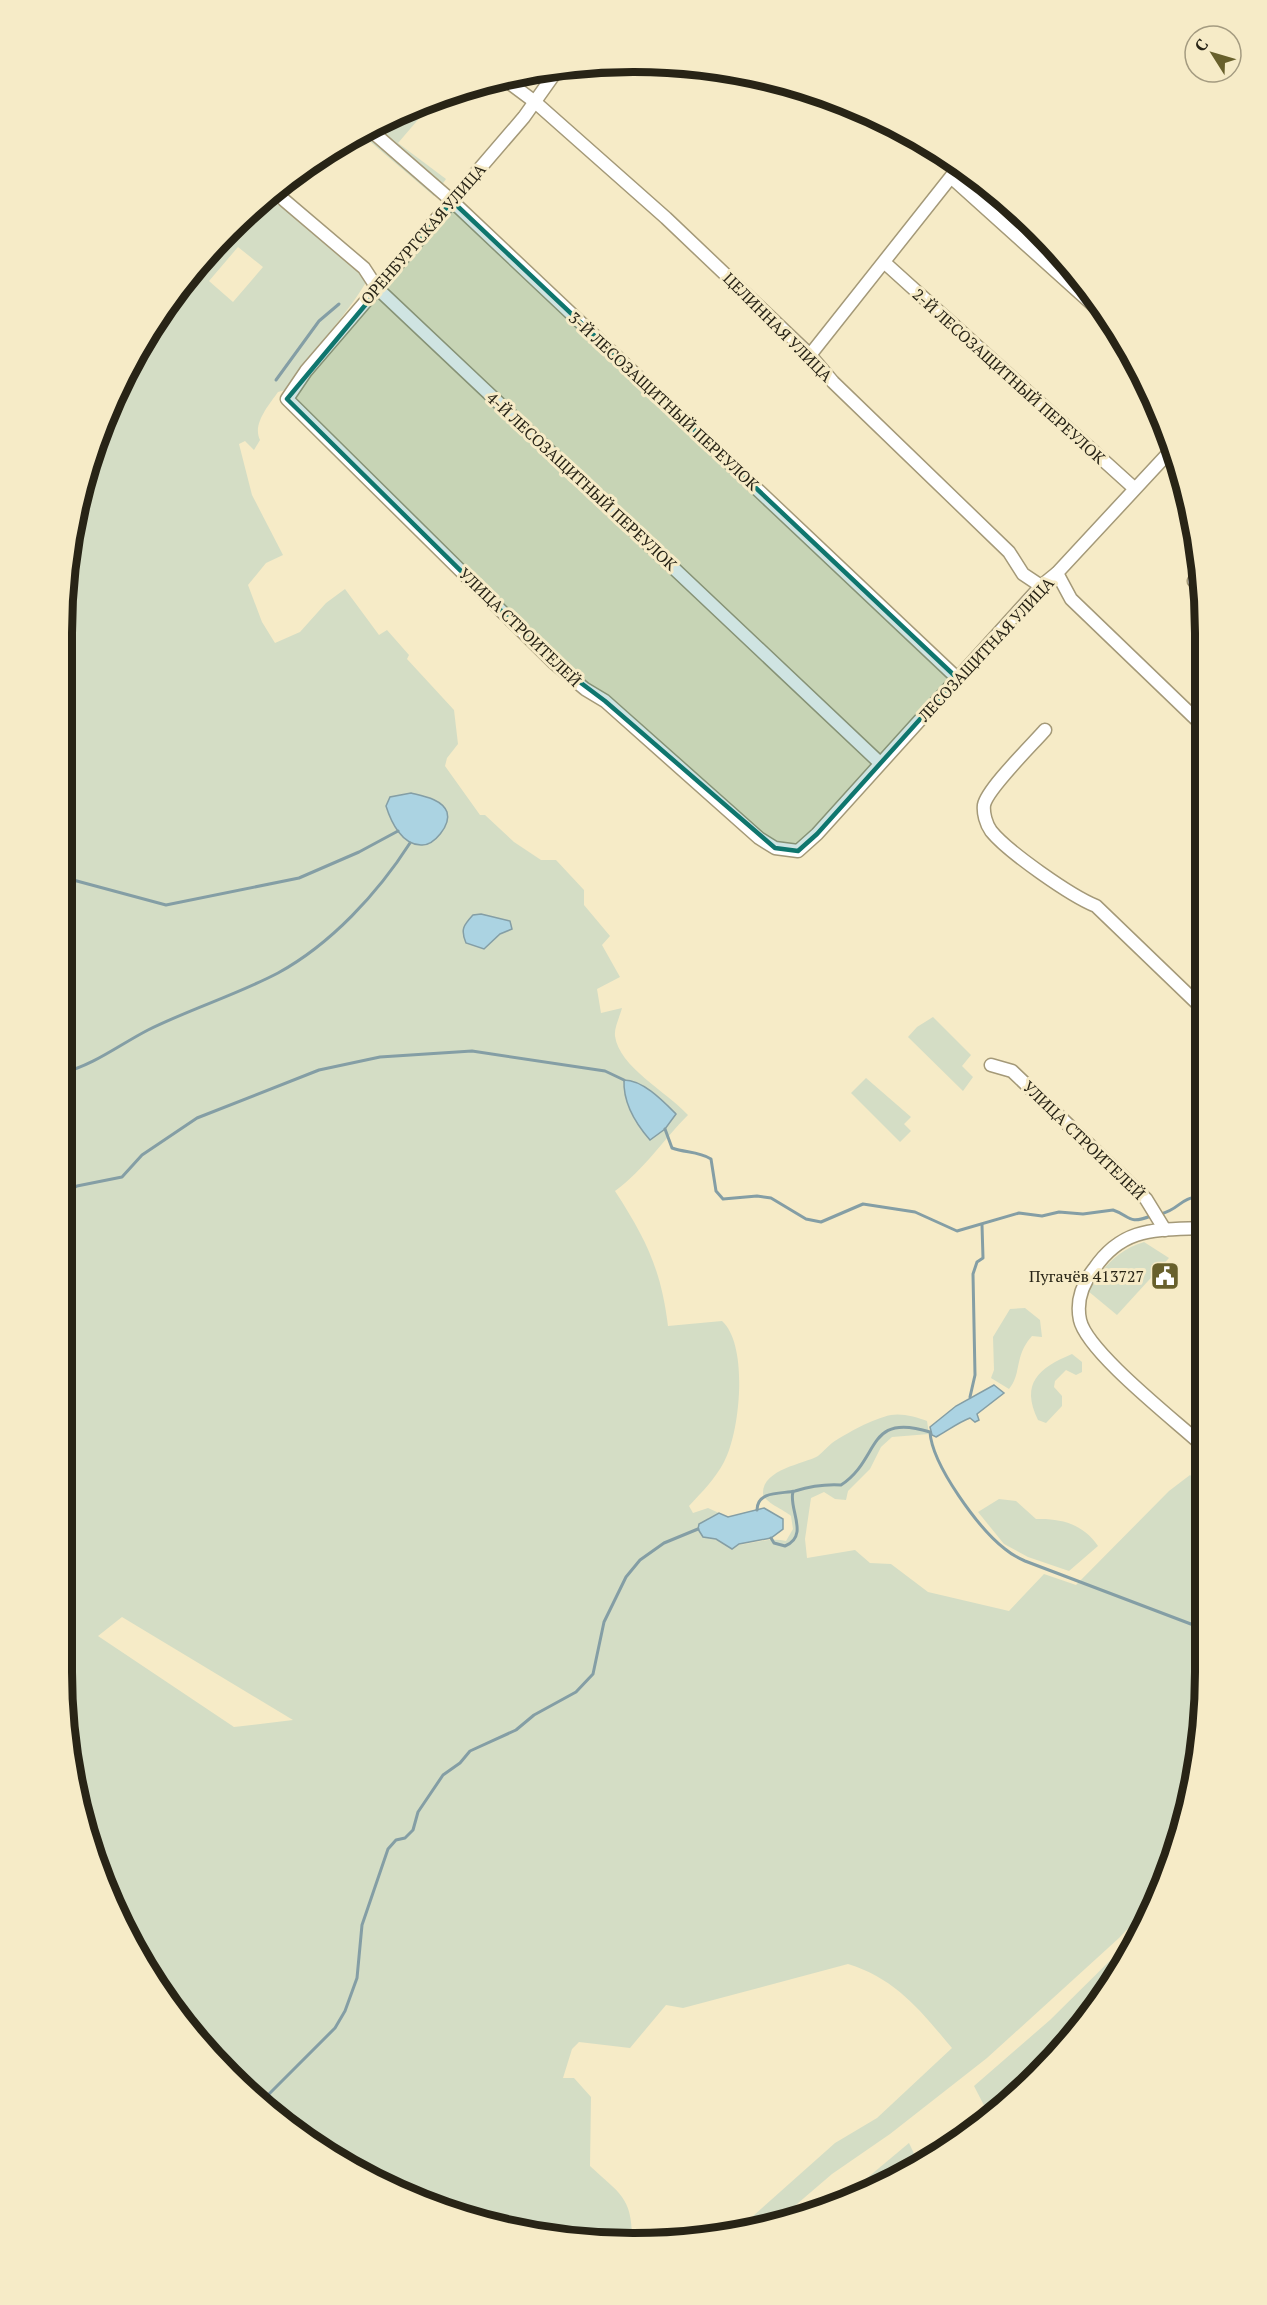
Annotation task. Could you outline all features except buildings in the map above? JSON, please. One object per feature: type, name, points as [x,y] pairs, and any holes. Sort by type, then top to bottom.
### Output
[{"type":"street","name":"ОРЕНБУРГСКАЯ УЛИЦА","points":[[287,399],[306,371],[452,201],[535,102],[551,78]]},
{"type":"street","name":"ЦЕЛИННАЯ УЛИЦА","points":[[513,85],[535,102],[666,218],[810,355],[834,382],[1009,552],[1023,574],[1041,586]]},
{"type":"street","name":"3-Й ЛЕСОЗАЩИТНЫЙ ПЕРЕУЛОК","points":[[376,135],[452,201],[957,678]]},
{"type":"street","points":[[810,355],[954,174]]},
{"type":"street","points":[[959,177],[1075,287]]},
{"type":"street","name":"4-Й ЛЕСОЗАЩИТНЫЙ ПЕРЕУЛОК","points":[[284,200],[364,268],[377,288],[880,763]]},
{"type":"street","name":"2-Й ЛЕСОЗАЩИТНЫЙ ПЕРЕУЛОК","points":[[885,263],[1134,488]]},
{"type":"street","name":"УЛИЦА СТРОИТЕЛЕЙ","points":[[287,399],[553,662],[585,689],[605,701],[759,838],[775,848],[798,850]]},
{"type":"street","name":"ЛЕСОЗАЩИТНАЯ УЛИЦА","points":[[798,850],[818,834],[1041,586],[1057,573],[1166,455]]},
{"type":"street","points":[[1057,573],[1071,599],[1195,718]]},
{"type":"street","points":[[1045,730],[987,795],[984,816],[991,830],[1027,861],[1081,900],[1096,906],[1195,1001]]},
{"type":"street","name":"УЛИЦА СТРОИТЕЛЕЙ","points":[[991,1065],[1012,1071],[1146,1199],[1165,1230]]},
{"type":"street","points":[[1195,1228],[1134,1234],[1108,1252],[1084,1282],[1080,1300],[1080,1320],[1089,1338],[1104,1356],[1195,1439]]},
{"type":"highlighted area","points":[[452,201],[957,678],[817,834],[798,851],[775,848],[605,701],[553,662],[287,399]]},
{"type":"green space","points":[[423,113],[398,143],[446,179],[434,196],[367,139]]},
{"type":"green space","points":[[287,192],[373,270],[342,316],[285,390],[278,392],[266,409],[258,428],[260,440],[254,450],[245,441],[239,444],[252,495],[283,555],[266,563],[248,585],[262,622],[275,643],[300,632],[326,603],[345,589],[379,635],[387,630],[409,655],[407,659],[454,710],[458,744],[447,758],[445,766],[480,815],[485,815],[514,842],[541,860],[556,860],[584,890],[584,905],[610,936],[602,945],[620,977],[597,989],[601,1013],[622,1008],[615,1033],[618,1047],[634,1069],[688,1115],[644,1164],[615,1191],[644,1240],[650,1255],[661,1288],[668,1326],[722,1321],[736,1349],[739,1369],[738,1411],[730,1449],[708,1485],[689,1506],[693,1513],[708,1508],[719,1513],[708,1518],[711,1537],[724,1544],[737,1545],[769,1540],[786,1541],[793,1529],[791,1516],[770,1503],[764,1496],[765,1485],[770,1478],[785,1469],[818,1456],[838,1439],[876,1420],[895,1415],[919,1418],[927,1421],[929,1434],[892,1437],[881,1447],[870,1469],[848,1491],[846,1500],[835,1499],[824,1492],[811,1498],[805,1539],[807,1558],[855,1550],[870,1563],[891,1564],[928,1592],[1009,1611],[1044,1574],[1076,1585],[1169,1491],[1190,1475],[1195,1480],[1195,1672],[1190,1745],[1176,1817],[1165,1852],[1138,1918],[1119,1938],[987,2058],[890,2134],[832,2174],[789,2211],[747,2221],[835,2143],[877,2118],[952,2048],[918,2009],[894,1987],[880,1978],[848,1964],[683,2008],[666,2005],[630,2048],[579,2042],[572,2049],[563,2078],[574,2078],[591,2097],[590,2166],[622,2197],[630,2213],[632,2233],[560,2228],[488,2214],[453,2203],[385,2175],[353,2158],[292,2117],[263,2094],[211,2042],[188,2013],[147,1952],[130,1920],[102,1852],[83,1781],[73,1708],[72,1672],[72,634],[77,560],[91,488],[102,453],[130,385],[147,353],[188,292],[211,263],[236,236]],"holes":[[[238,247],[263,267],[233,302],[209,281]],[[122,1617],[293,1720],[234,1727],[98,1636]]]},
{"type":"green space","points":[[933,1017],[971,1055],[962,1066],[973,1077],[963,1091],[908,1037],[917,1027]]},
{"type":"green space","points":[[866,1078],[911,1117],[904,1124],[911,1131],[900,1142],[851,1093]]},
{"type":"green space","points":[[1144,1242],[1169,1258],[1117,1315],[1088,1291],[1112,1260],[1127,1249]]},
{"type":"green space","points":[[1025,1308],[1040,1320],[1042,1337],[1032,1336],[1026,1343],[1020,1357],[1016,1377],[1009,1389],[991,1378],[994,1370],[993,1337],[1010,1309]]},
{"type":"green space","points":[[1072,1354],[1082,1362],[1082,1372],[1076,1375],[1066,1370],[1055,1381],[1054,1387],[1062,1396],[1062,1406],[1046,1423],[1038,1420],[1031,1396],[1036,1378],[1050,1365]]},
{"type":"green space","points":[[999,1499],[1016,1501],[1036,1519],[1063,1521],[1071,1524],[1086,1532],[1098,1546],[1069,1571],[1028,1557],[1004,1544],[978,1512]]},
{"type":"green space","points":[[1121,1949],[1079,2013],[1056,2042],[1031,2069],[986,2109],[974,2086],[1050,2020]]},
{"type":"green space","points":[[909,2143],[916,2157],[858,2186]]},
{"type":"water","points":[[411,793],[437,801],[447,812],[448,817],[444,828],[436,838],[426,844],[414,844],[403,837],[394,825],[386,806],[390,797]]},
{"type":"water","points":[[481,914],[510,921],[512,929],[500,934],[484,949],[466,943],[463,934],[464,927],[470,918]]},
{"type":"water","points":[[624,1080],[645,1087],[676,1114],[665,1129],[650,1140],[631,1112]]},
{"type":"water","points":[[994,1385],[1004,1393],[977,1414],[979,1420],[975,1422],[970,1418],[936,1437],[932,1435],[930,1427],[956,1406]]},
{"type":"water","points":[[764,1508],[783,1519],[783,1529],[771,1538],[739,1544],[732,1549],[716,1539],[703,1537],[698,1529],[699,1524],[719,1513],[728,1517]]},
{"type":"waterway","points":[[276,380],[319,321],[339,304]]},
{"type":"waterway","points":[[72,880],[166,905],[299,878],[359,852],[398,831]]},
{"type":"waterway","points":[[72,1070],[96,1060],[164,1022],[262,981],[298,961],[352,916],[383,880],[410,843]]},
{"type":"waterway","points":[[72,1189],[122,1177],[142,1155],[197,1118],[319,1070],[380,1057],[472,1051],[605,1071],[624,1080]]},
{"type":"waterway","points":[[665,1129],[672,1148],[711,1159],[716,1191],[723,1199],[757,1196],[771,1198],[806,1219],[821,1222],[863,1204],[915,1212],[957,1231],[1019,1213],[1042,1216],[1059,1212],[1083,1214],[1113,1210],[1133,1220],[1151,1216]]},
{"type":"waterway","points":[[1161,1214],[1195,1197]]},
{"type":"waterway","points":[[970,1397],[975,1375],[973,1274],[977,1262],[983,1258],[982,1225]]},
{"type":"waterway","points":[[757,1510],[761,1499],[772,1494],[818,1486],[841,1485],[863,1463],[876,1441],[884,1433],[894,1428],[909,1427],[930,1432],[939,1461],[958,1495],[994,1540],[1010,1553],[1025,1561],[1195,1626]]},
{"type":"waterway","points":[[771,1538],[774,1543],[785,1546],[796,1536],[793,1492]]},
{"type":"waterway","points":[[266,2097],[335,2028],[345,2011],[357,1978],[362,1925],[388,1849],[396,1840],[405,1838],[413,1830],[418,1812],[443,1775],[460,1763],[470,1751],[516,1730],[534,1715],[576,1692],[593,1674],[604,1622],[626,1577],[640,1560],[664,1543],[698,1529]]},
{"type":"place","name":"Пугачёв 413727","points":[[1165,1276]]}]
